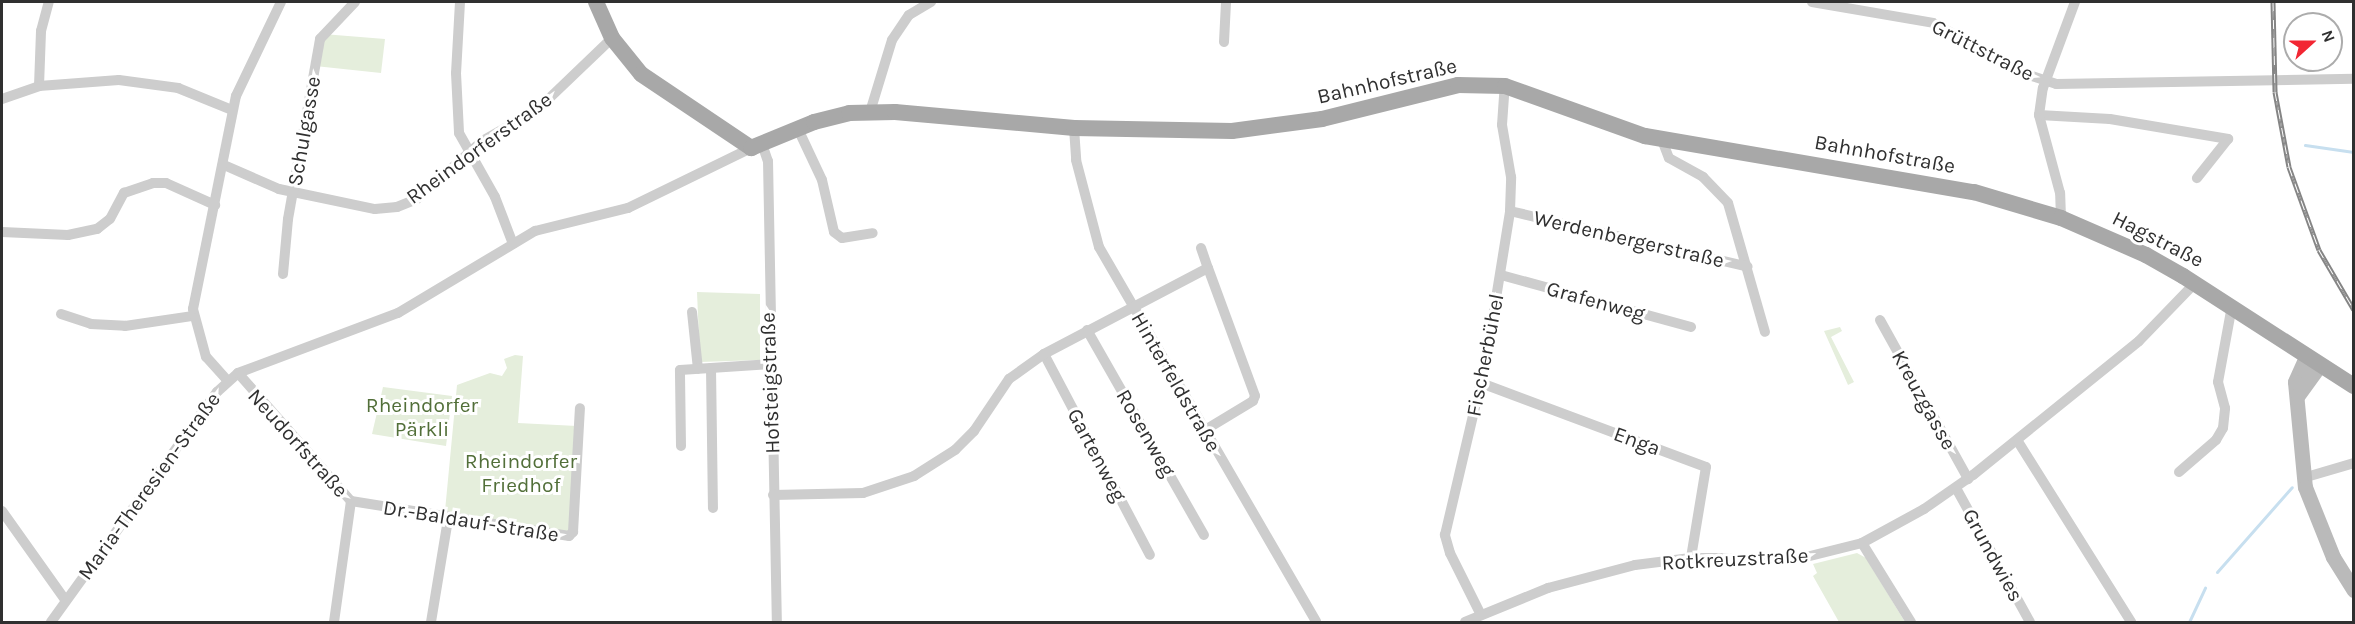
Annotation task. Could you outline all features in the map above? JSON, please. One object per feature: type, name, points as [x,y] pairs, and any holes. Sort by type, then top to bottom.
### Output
[{"type":"main road","points":[[596,2],[612,38],[625,58],[658,88],[756,146]]},
{"type":"main road","name":"Bahnhofstraße","points":[[756,146],[798,129],[849,113],[870,112],[1074,128],[1184,131],[1263,129],[1322,119],[1435,89],[1474,84],[1505,87],[1539,95],[1603,123],[1662,140],[1974,192],[2061,218]]},
{"type":"main road","name":"Hagstraße","points":[[2061,218],[2146,255],[2195,283],[2354,386]]},
{"type":"main road","points":[[2313,361],[2295,382],[2298,395],[2303,478],[2318,525],[2354,590]]},
{"type":"street","points":[[39,86],[41,32],[49,2]]},
{"type":"street","points":[[227,380],[206,357],[193,316],[224,165],[232,110],[254,52],[281,2]]},
{"type":"street","name":"Schulgasse","points":[[283,274],[293,192],[320,39],[355,2]]},
{"type":"street","points":[[460,2],[456,73],[459,133],[467,153],[495,197],[513,244]]},
{"type":"street","points":[[870,112],[892,40],[909,15],[931,2]]},
{"type":"street","points":[[1224,42],[1227,2]]},
{"type":"street","name":"Grüttstraße","points":[[1812,2],[1933,23],[2046,82]]},
{"type":"street","points":[[2061,218],[2060,193],[2039,115],[2046,82],[2075,2]]},
{"type":"street","name":"Rheindorferstraße","points":[[224,165],[293,192],[375,209],[397,207],[417,199],[467,153],[537,110],[612,38]]},
{"type":"street","points":[[2046,82],[2067,85],[2354,79]]},
{"type":"street","points":[[2,99],[39,86],[150,82],[178,88],[232,110]]},
{"type":"street","name":"Fischerbühel","points":[[1481,615],[1450,553],[1445,535],[1449,507],[1481,383],[1510,211],[1510,177],[1502,125],[1505,87]]},
{"type":"street","points":[[2039,115],[2110,119],[2228,139],[2197,178]]},
{"type":"street","name":"Hinterfeldstraße","points":[[1074,128],[1076,159],[1089,218],[1099,247],[1131,306],[1316,622]]},
{"type":"street","points":[[798,129],[822,180],[834,232],[842,238],[873,233]]},
{"type":"street","name":"Werdenbergerstraße","points":[[1662,140],[1669,158],[1703,177],[1728,203],[1765,332]]},
{"type":"street","name":"Maria-Theresien-Straße","points":[[51,622],[227,380],[238,373],[398,313],[535,231],[628,208],[756,146]]},
{"type":"street","name":"Hofsteigstraße","points":[[756,146],[768,160],[770,364],[777,622]]},
{"type":"street","points":[[2,232],[46,234],[97,230],[110,219],[124,194],[153,183],[166,183],[215,205]]},
{"type":"street","name":"Werdenbergerstraße","points":[[1510,211],[1748,267]]},
{"type":"street","points":[[1201,248],[1255,396],[1253,401],[1205,430]]},
{"type":"street","points":[[774,495],[863,493],[914,476],[955,450],[974,431],[1009,379],[1044,354],[1131,306],[1208,268]]},
{"type":"street","name":"Grafenweg","points":[[1501,275],[1691,327]]},
{"type":"street","name":"Rotkreuzstraße","points":[[1465,622],[1578,579],[1635,565],[1691,558],[1802,558],[1862,543],[1968,479],[2139,341],[2195,283]]},
{"type":"street","points":[[2179,472],[2216,440],[2223,428],[2225,408],[2217,382],[2232,306]]},
{"type":"street","points":[[692,312],[698,369]]},
{"type":"street","points":[[61,314],[91,324],[125,326],[193,316]]},
{"type":"street","name":"Kreuzgasse","points":[[1880,320],[1968,479]]},
{"type":"street","name":"Rosenweg","points":[[1087,330],[1204,535]]},
{"type":"street","name":"Gartenweg","points":[[1044,354],[1150,555]]},
{"type":"street","points":[[681,446],[680,370],[770,364]]},
{"type":"street","points":[[711,368],[713,507]]},
{"type":"street","name":"Neudorfstraße","points":[[238,373],[351,501],[334,622]]},
{"type":"street","name":"Enga","points":[[1481,383],[1706,467],[1691,558]]},
{"type":"street","name":"Dr.-Baldauf-Straße","points":[[351,501],[448,519],[457,517],[569,536],[573,532],[580,408]]},
{"type":"street","points":[[2017,440],[2131,622]]},
{"type":"street","points":[[2303,478],[2354,463]]},
{"type":"street","name":"Grundwies","points":[[1956,488],[2030,622]]},
{"type":"street","points":[[3,517],[66,601]]},
{"type":"street","points":[[431,622],[448,519]]},
{"type":"street","points":[[1862,543],[1911,622]]},
{"type":"green space","points":[[323,34],[385,39],[381,73],[315,66]]},
{"type":"green space","points":[[697,292],[760,294],[760,360],[700,362]]},
{"type":"green space","points":[[1840,327],[1842,331],[1831,337],[1854,382],[1848,385],[1824,331]]},
{"type":"green space","name":"Rheindorfer Friedhof","points":[[515,355],[523,356],[518,423],[577,426],[570,532],[445,511],[457,385],[490,373],[502,376],[507,368],[504,359]]},
{"type":"green space","name":"Rheindorfer Pärkli","points":[[383,387],[452,396],[446,446],[372,434]]},
{"type":"green space","points":[[1857,553],[1866,558],[1905,622],[1839,622],[1813,576],[1817,573],[1813,564]]},
{"type":"waterway","points":[[2305,145],[2354,152]]},
{"type":"waterway","points":[[2217,572],[2292,487]]},
{"type":"waterway","points":[[2189,622],[2205,588]]},
{"type":"railway","points":[[2273,2],[2275,92],[2289,167],[2319,250],[2354,310]]}]
